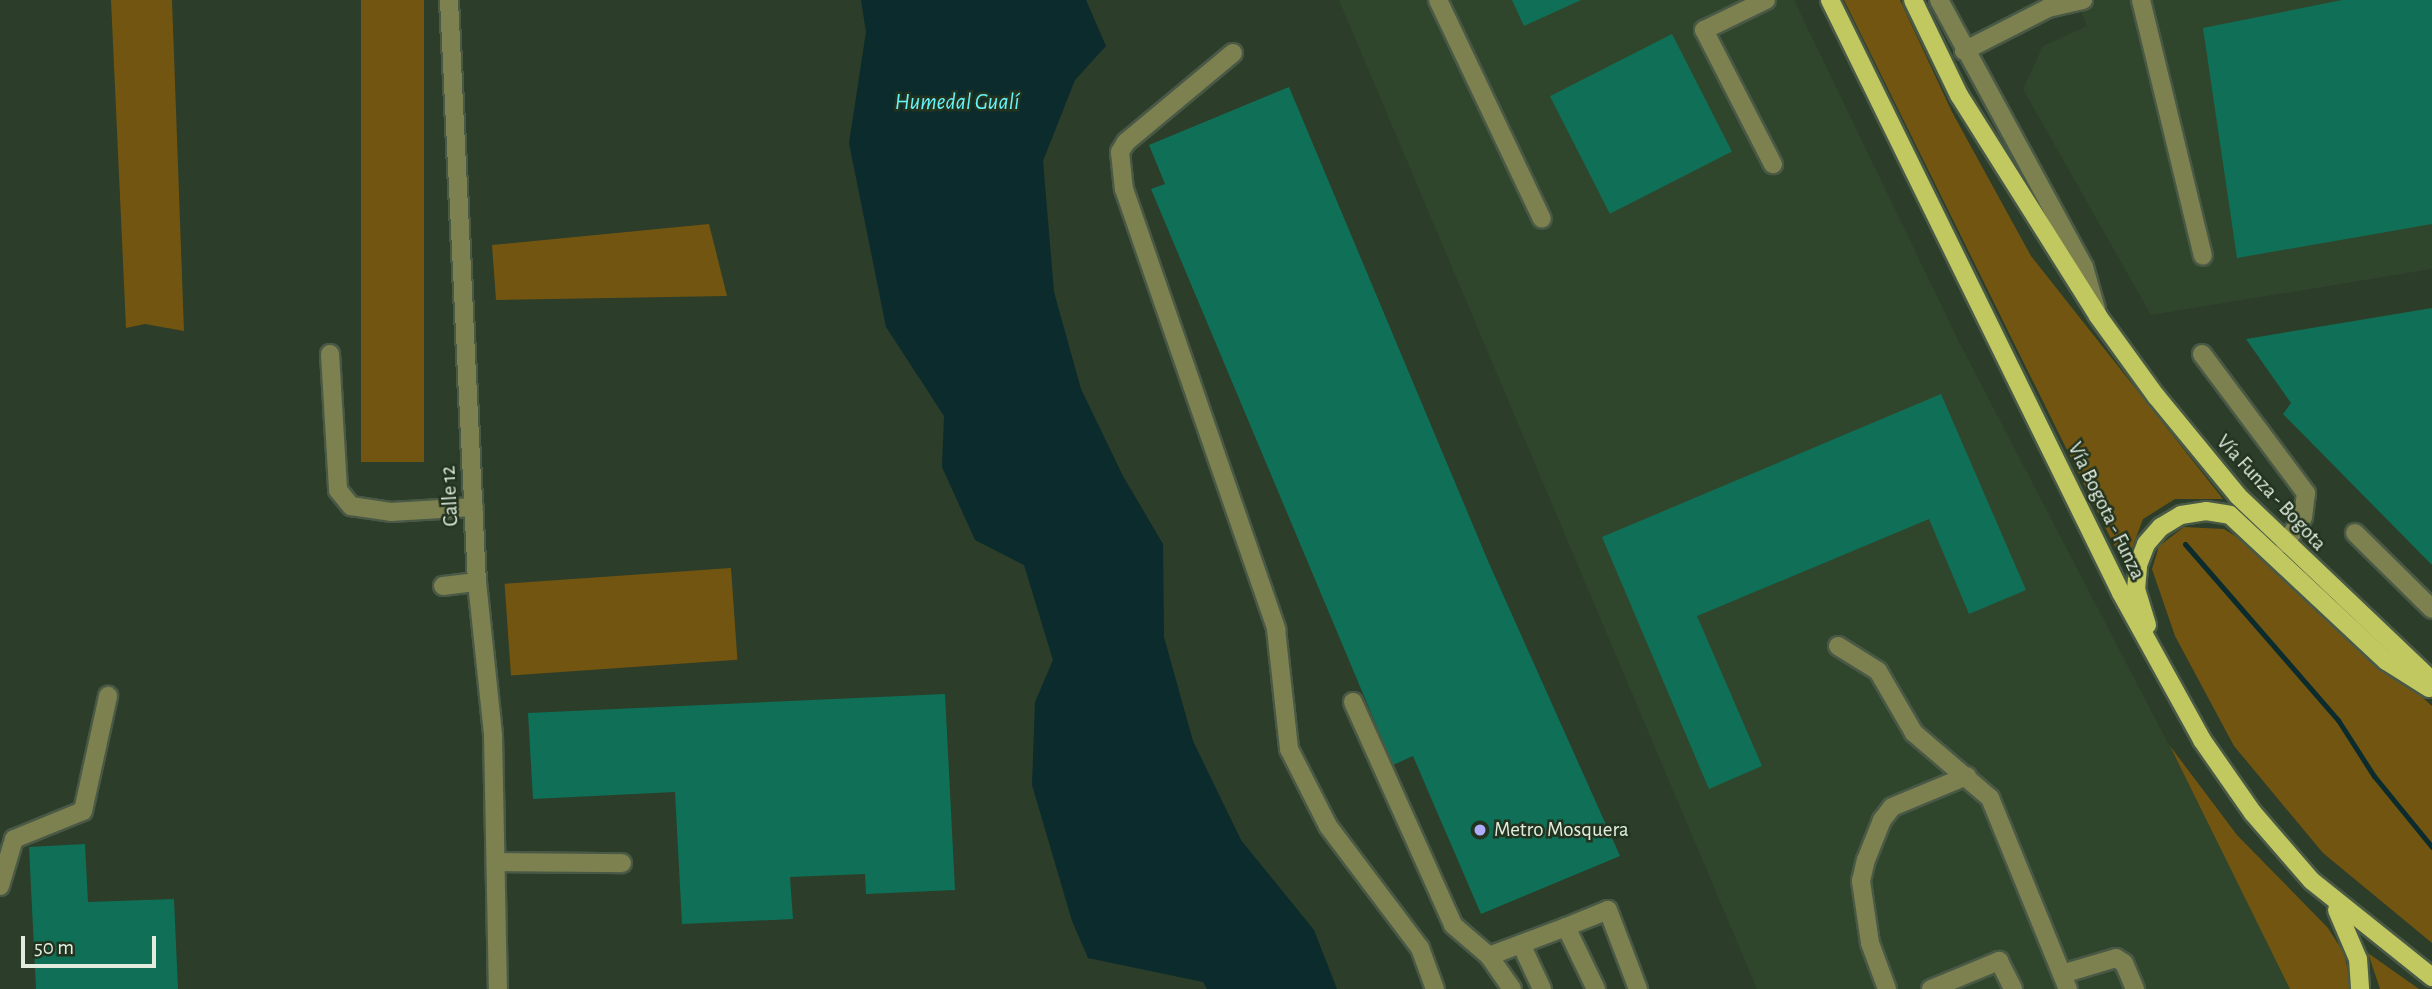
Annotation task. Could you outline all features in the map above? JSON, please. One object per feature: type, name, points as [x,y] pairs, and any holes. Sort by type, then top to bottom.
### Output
[{"type":"main road","name":"Vía Bogota - Funza","points":[[1830,0],[2158,662],[2231,782],[2312,881],[2432,977]]},
{"type":"main road","name":"Vía Funza - Bogota","points":[[1913,0],[1959,95],[2098,316],[2156,396],[2238,496],[2431,682]]},
{"type":"main road","points":[[2158,662],[2136,590],[2137,565],[2161,527],[2180,515],[2206,511],[2230,515],[2257,536],[2386,661],[2431,682]]},
{"type":"main road","points":[[2312,881],[2333,903],[2349,930],[2360,989]]},
{"type":"street","name":"Calle 12","points":[[449,0],[477,582],[493,734],[498,989]]},
{"type":"street","points":[[1438,0],[1542,219]]},
{"type":"street","points":[[1766,0],[1704,30],[1773,164]]},
{"type":"street","name":"Vía Funza - Bogota","points":[[1940,0],[1964,51],[2084,267],[2098,316]]},
{"type":"street","points":[[1964,51],[2048,8],[2083,0]]},
{"type":"street","points":[[2141,0],[2203,256]]},
{"type":"street","points":[[1233,53],[1126,142],[1120,152],[1124,188],[1276,629],[1289,749],[1328,826],[1420,948],[1435,989]]},
{"type":"street","points":[[330,354],[338,490],[351,506],[391,512],[474,507]]},
{"type":"street","points":[[2202,354],[2306,493],[2303,517],[2285,544]]},
{"type":"street","points":[[2355,533],[2432,609]]},
{"type":"street","points":[[443,586],[477,582]]},
{"type":"street","points":[[1838,646],[1878,671],[1914,733],[1990,798],[2065,982],[2116,958],[2124,963],[2135,989]]},
{"type":"street","points":[[0,886],[14,839],[83,811],[108,696]]},
{"type":"street","points":[[1353,702],[1453,925],[1489,956],[1512,989]]},
{"type":"street","points":[[1887,989],[1870,943],[1861,881],[1866,860],[1882,820],[1892,807],[1967,776]]},
{"type":"street","points":[[497,862],[622,863]]},
{"type":"street","points":[[1489,956],[1608,910],[1638,989]]},
{"type":"street","points":[[1566,927],[1596,989]]},
{"type":"street","points":[[1521,944],[1542,989]]},
{"type":"street","points":[[1931,989],[1999,961],[2013,989]]},
{"type":"shaded area","points":[[111,0],[172,0],[184,331],[145,324],[126,328]]},
{"type":"shaded area","points":[[361,0],[424,0],[424,462],[361,462]]},
{"type":"shaded area","points":[[1339,0],[1794,0],[1959,342],[2244,889],[2290,989],[1757,989]]},
{"type":"shaded area","points":[[1844,0],[1900,0],[1952,112],[2031,256],[2223,499],[2175,499],[2143,519],[2125,567]]},
{"type":"shaded area","points":[[2076,0],[2432,0],[2432,269],[2151,315],[2023,89],[2043,46],[2087,26]]},
{"type":"shaded area","points":[[709,224],[727,296],[496,300],[492,245]]},
{"type":"shaded area","points":[[2184,527],[2224,529],[2248,544],[2432,706],[2432,943],[2323,853],[2234,746],[2175,636],[2152,569],[2159,546]]},
{"type":"shaded area","points":[[731,568],[737,660],[511,676],[505,584]]},
{"type":"shaded area","points":[[2170,746],[2237,835],[2328,928],[2344,953],[2352,989],[2290,989]]},
{"type":"shaded area","points":[[2368,953],[2419,989],[2380,989]]},
{"type":"water","name":"Humedal Gualí","points":[[861,0],[1086,0],[1106,46],[1075,80],[1043,161],[1054,292],[1081,389],[1123,476],[1163,544],[1164,637],[1193,741],[1241,840],[1314,930],[1337,989],[1207,989],[1203,982],[1088,958],[1072,921],[1032,785],[1035,702],[1053,660],[1024,565],[975,540],[942,467],[944,416],[886,327],[849,143],[866,32]]},
{"type":"building","points":[[1512,0],[1581,0],[1524,26]]},
{"type":"building","points":[[2342,0],[2432,0],[2432,224],[2237,258],[2203,28]]},
{"type":"building","points":[[1672,34],[1732,152],[1610,214],[1550,96]]},
{"type":"building","points":[[1289,87],[1488,561],[1620,856],[1481,914],[1413,756],[1393,765],[1151,189],[1165,184],[1149,145]]},
{"type":"building","points":[[2432,308],[2432,565],[2283,414],[2291,403],[2246,339]]},
{"type":"building","points":[[1941,394],[2026,590],[1969,614],[1929,519],[1697,616],[1762,766],[1709,789],[1602,537]]},
{"type":"building","points":[[945,694],[955,890],[866,894],[865,874],[790,877],[793,919],[682,924],[675,792],[533,799],[528,713]]},
{"type":"building","points":[[85,844],[88,902],[174,899],[178,989],[36,989],[29,847]]},
{"type":"waterway","points":[[2185,544],[2338,720],[2374,776],[2432,847]]},
{"type":"place","name":"Metro Mosquera","points":[[1480,830]]}]
